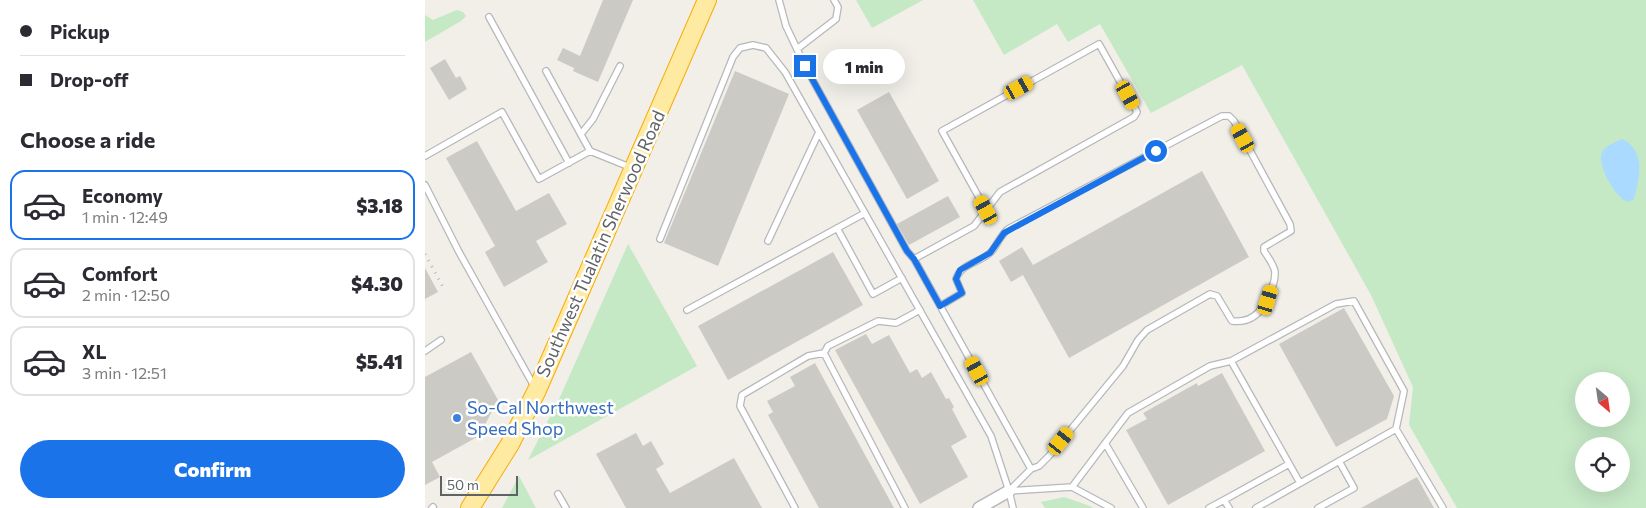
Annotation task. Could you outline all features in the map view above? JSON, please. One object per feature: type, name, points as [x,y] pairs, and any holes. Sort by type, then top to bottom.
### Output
[{"type":"highway","name":"Southwest Tualatin Sherwood Road","points":[[470,508],[510,444],[537,390],[707,0]]},
{"type":"street","points":[[979,508],[1009,491]]},
{"type":"lane","points":[[779,0],[787,26],[805,66],[897,234],[914,259],[1031,469]]},
{"type":"lane","points":[[797,49],[836,19],[838,7],[834,0]]},
{"type":"lane","points":[[489,17],[569,163]]},
{"type":"lane","points":[[914,259],[974,226],[1000,192],[1134,117],[1137,112],[1099,44],[942,131],[986,210]]},
{"type":"lane","points":[[660,239],[733,57],[740,48],[753,45],[766,48],[785,72],[991,436],[1013,508]]},
{"type":"lane","points":[[581,134],[593,119],[620,66]]},
{"type":"lane","points":[[545,71],[590,151],[633,169]]},
{"type":"lane","points":[[425,156],[502,112],[539,179],[590,151]]},
{"type":"lane","points":[[940,306],[962,293],[956,279],[960,270],[990,253],[999,238],[1008,230],[1222,116],[1229,116],[1234,121],[1290,224],[1291,231],[1264,247],[1264,251],[1275,270],[1267,304],[1258,313],[1243,322],[1232,321],[1217,296],[1210,294],[1147,330],[1138,340],[1123,366],[1049,456],[1039,466],[1031,469],[1009,491]]},
{"type":"lane","points":[[768,241],[819,132]]},
{"type":"lane","points":[[425,185],[459,252],[537,390]]},
{"type":"lane","points":[[687,310],[865,213]]},
{"type":"lane","points":[[837,228],[873,294],[902,278]]},
{"type":"lane","points":[[1072,487],[1128,413],[1210,366],[1231,361],[1336,304],[1354,301],[1405,391],[1396,429],[1443,508]]},
{"type":"lane","points":[[795,508],[740,406],[743,396],[808,356],[824,353],[828,346],[878,321],[896,323],[920,310]]},
{"type":"lane","points":[[425,350],[441,340]]},
{"type":"lane","points":[[824,353],[905,508]]},
{"type":"lane","points":[[1231,361],[1300,483]]},
{"type":"lane","points":[[1256,508],[1396,429]]},
{"type":"lane","points":[[1105,443],[1143,508]]},
{"type":"lane","points":[[1318,508],[1354,488],[1339,461]]},
{"type":"lane","points":[[1209,508],[1289,464]]},
{"type":"lane","points":[[1009,491],[1072,487],[1111,508]]},
{"type":"lane","points":[[558,494],[566,508]]},
{"type":"lane","points":[[1224,500],[1229,508]]},
{"type":"lane","points":[[1269,501],[1273,508]]},
{"type":"green space","points":[[856,0],[923,0],[872,28]]},
{"type":"green space","points":[[973,0],[1646,0],[1646,508],[1457,508],[1409,425],[1413,387],[1371,295],[1242,65],[1151,113],[1100,24],[1068,42],[1057,24],[1004,55]]},
{"type":"green space","points":[[457,10],[463,12],[466,16],[461,21],[425,42],[425,15],[433,20]]},
{"type":"green space","points":[[628,244],[697,366],[528,460],[561,395]]},
{"type":"green space","points":[[519,476],[536,508],[502,508]]},
{"type":"green space","points":[[1064,497],[1093,508],[1045,508],[1041,502]]},
{"type":"water","points":[[1622,139],[1635,150],[1639,165],[1634,199],[1628,202],[1618,195],[1608,180],[1601,157],[1602,152],[1606,148]]},
{"type":"building","points":[[603,0],[633,0],[598,82],[573,71],[574,68],[557,60],[563,48],[580,56]]},
{"type":"building","points":[[445,59],[456,78],[460,76],[467,89],[449,100],[430,68]]},
{"type":"building","points":[[735,71],[789,94],[718,266],[664,243]]},
{"type":"building","points":[[889,92],[939,181],[907,199],[857,110]]},
{"type":"building","points":[[477,141],[516,211],[549,193],[567,224],[536,241],[548,262],[504,287],[485,252],[495,246],[446,158]]},
{"type":"building","points":[[1202,171],[1249,257],[1069,358],[1023,275],[1011,282],[999,261],[1022,247],[1033,265]]},
{"type":"building","points":[[948,196],[960,217],[909,245],[897,224]]},
{"type":"building","points":[[833,252],[863,305],[728,380],[698,326]]},
{"type":"building","points":[[425,268],[438,292],[425,299]]},
{"type":"building","points":[[1344,308],[1394,396],[1387,419],[1336,447],[1279,344]]},
{"type":"building","points":[[866,334],[872,344],[889,335],[910,373],[917,369],[922,378],[931,372],[946,399],[949,398],[954,407],[952,409],[967,437],[951,446],[968,477],[920,504],[835,350]]},
{"type":"building","name":"So-Cal Northwest Speed Shop","points":[[471,352],[498,400],[479,436],[432,462],[440,477],[425,485],[425,377]]},
{"type":"building","points":[[815,363],[894,508],[819,508],[768,415],[773,412],[767,401],[795,386],[790,377]]},
{"type":"building","points":[[1222,373],[1265,451],[1168,505],[1126,430],[1147,419],[1143,413],[1197,383],[1198,386]]},
{"type":"building","points":[[636,433],[643,446],[651,441],[664,464],[656,469],[670,493],[734,458],[762,508],[626,508],[596,454]]},
{"type":"building","points":[[1417,477],[1434,508],[1361,508]]},
{"type":"railway","points":[[425,254],[444,289]]},
{"type":"place","name":"So-Cal Northwest Speed Shop","points":[[457,418]]},
{"type":"route","points":[[805,66],[907,251],[914,259],[940,306],[962,293],[956,279],[960,270],[990,253],[999,238],[1008,230],[1156,151]]}]
